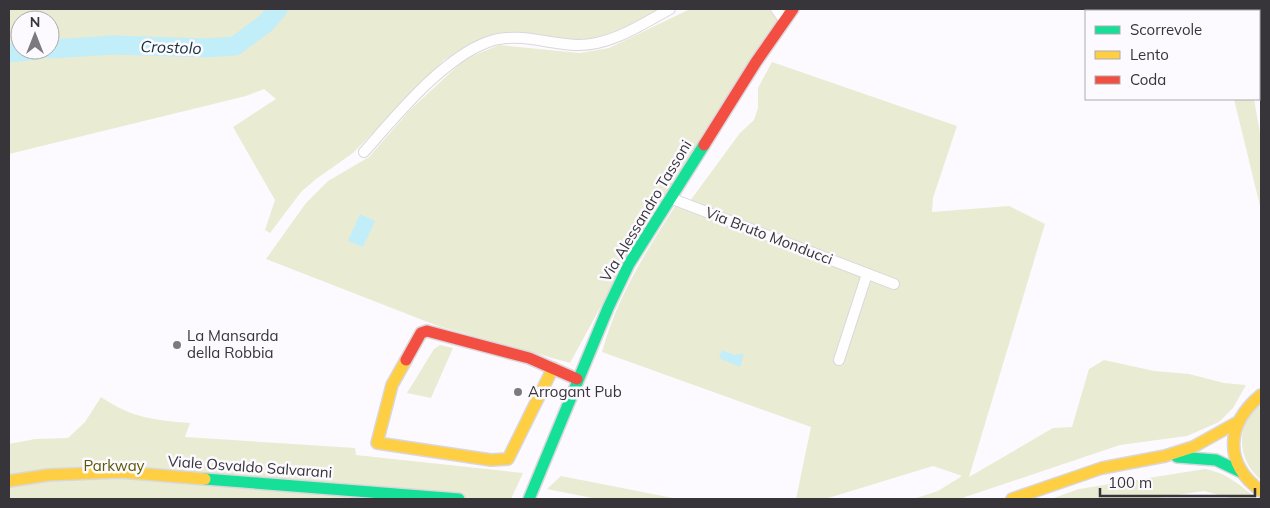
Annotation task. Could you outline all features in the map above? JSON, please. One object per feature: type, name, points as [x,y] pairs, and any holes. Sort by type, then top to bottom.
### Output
[{"type":"street","points":[[364,152],[412,99],[463,53],[488,42],[512,38],[580,45],[603,42],[625,34],[670,9]]},
{"type":"street","points":[[776,9],[784,20]]},
{"type":"street","name":"Via Alessandro Tassoni","points":[[529,499],[577,379],[618,286],[670,198],[784,20],[793,9]]},
{"type":"street","name":"Via Bruto Monducci","points":[[670,198],[894,284]]},
{"type":"street","points":[[839,360],[868,274]]},
{"type":"street","points":[[553,368],[508,459],[491,460],[377,443],[392,384],[417,339],[421,333],[427,331],[529,358],[553,368],[577,379]]},
{"type":"street","points":[[1261,395],[1245,408],[1236,423],[1233,448],[1241,472],[1248,481],[1261,491]]},
{"type":"street","points":[[1012,499],[1102,468],[1166,456],[1207,441],[1236,423]]},
{"type":"street","points":[[1166,456],[1216,460],[1241,472]]},
{"type":"street","name":"Viale Osvaldo Salvarani","points":[[9,482],[48,475],[120,472],[460,499]]},
{"type":"green space","points":[[9,9],[662,9],[622,29],[590,39],[579,41],[491,36],[444,60],[353,153],[301,192],[270,233],[265,230],[275,200],[233,127],[276,99],[264,89],[246,96],[9,154]]},
{"type":"green space","points":[[690,9],[769,9],[778,20],[614,282],[570,363],[438,326],[266,259],[306,203],[328,181],[369,157],[409,111],[465,59],[499,45],[580,53],[609,48]]},
{"type":"green space","points":[[772,62],[957,126],[933,198],[932,212],[1009,206],[1045,224],[969,477],[1053,428],[1072,427],[1089,369],[1104,360],[1154,371],[1189,374],[1224,383],[1246,385],[1233,408],[1219,422],[1187,436],[1120,445],[959,499],[913,499],[938,491],[962,476],[933,466],[825,499],[796,499],[811,427],[602,352],[615,314],[631,279],[678,201],[687,205],[740,133],[754,120],[758,108],[758,88]]},
{"type":"green space","points":[[1234,100],[1254,100],[1261,139],[1261,210]]},
{"type":"green space","points":[[440,345],[453,348],[431,398],[407,393],[434,349]]},
{"type":"green space","name":"Parkway","points":[[101,397],[123,410],[143,417],[190,423],[185,437],[355,448],[356,455],[523,473],[511,499],[9,499],[9,444],[35,439],[68,438],[85,422]]},
{"type":"green space","points":[[1261,405],[1261,480],[1247,463],[1242,442],[1246,422]]},
{"type":"green space","points":[[1205,469],[1227,477],[1258,499],[1233,499],[1204,491],[1150,499],[1051,499],[1079,489]]},
{"type":"green space","points":[[561,476],[678,499],[597,499],[547,489]]},
{"type":"water","points":[[360,214],[375,221],[363,247],[348,241]]},
{"type":"water","points":[[722,350],[734,355],[744,354],[740,367],[719,358]]},
{"type":"waterway","name":"Crostolo","points":[[60,48],[113,45],[206,48],[235,46],[266,23],[278,9]]},
{"type":"traffic: fast","points":[[529,499],[608,308],[629,264],[704,145]]},
{"type":"traffic: fast","points":[[1177,457],[1216,460],[1241,472]]},
{"type":"traffic: fast","points":[[205,479],[459,499]]},
{"type":"traffic: slow","points":[[1260,22],[1261,29]]},
{"type":"traffic: slow","points":[[406,360],[392,385],[377,443],[491,460],[508,459],[553,368]]},
{"type":"traffic: slow","points":[[1261,395],[1249,406],[1241,418],[1234,443],[1235,456],[1240,468],[1261,491]]},
{"type":"traffic: slow","points":[[1012,499],[1102,468],[1165,456],[1193,447],[1236,423]]},
{"type":"traffic: slow","points":[[9,481],[48,475],[120,472],[205,479]]},
{"type":"traffic: jam","points":[[704,145],[756,62],[793,9]]},
{"type":"traffic: jam","points":[[406,360],[421,333],[427,331],[529,358],[577,379]]},
{"type":"place","name":"La Mansarda della Robbia","points":[[177,345]]},
{"type":"place","name":"Arrogant Pub","points":[[518,392]]}]
